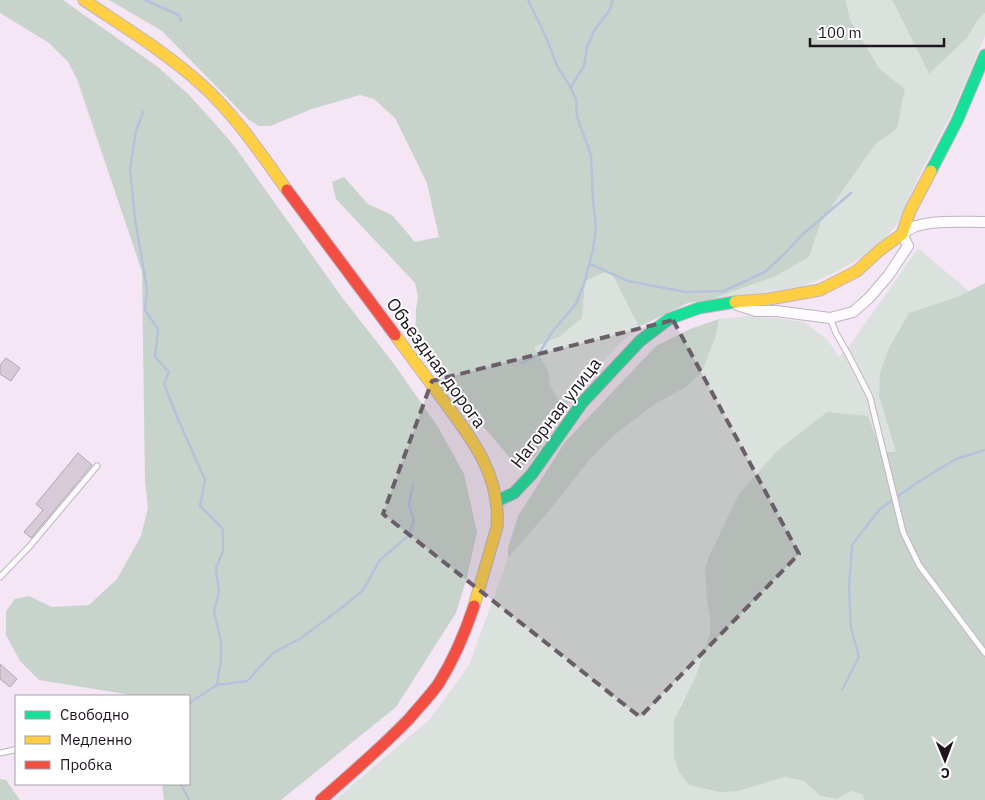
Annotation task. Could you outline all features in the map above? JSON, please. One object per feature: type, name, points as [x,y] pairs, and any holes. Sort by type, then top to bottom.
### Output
[{"type":"main road","name":"Объездная дорога","points":[[84,0],[186,71],[228,111],[449,408],[481,454],[493,483],[498,514],[497,527],[467,628],[442,678],[425,701],[391,738],[360,768],[321,800]]},
{"type":"main road","points":[[902,234],[910,210],[956,121],[985,55]]},
{"type":"main road","name":"Нагорная улица","points":[[496,501],[514,493],[532,474],[582,403],[610,371],[640,341],[669,320],[699,308],[820,290],[858,271],[880,250],[902,234]]},
{"type":"street","points":[[730,303],[756,311],[776,311],[830,318],[853,312],[869,298],[888,276],[908,246],[902,234],[916,226],[931,223],[985,222]]},
{"type":"lane","points":[[830,318],[870,397],[903,532],[919,565],[985,653]]},
{"type":"lane","points":[[0,577],[29,547],[98,466]]},
{"type":"lane","points":[[0,753],[15,750]]},
{"type":"highlighted area","points":[[673,320],[799,554],[640,717],[383,514],[432,381]]},
{"type":"shaded area","points":[[0,0],[63,0],[158,67],[188,94],[235,147],[341,296],[394,364],[438,427],[464,474],[477,532],[467,577],[456,613],[396,707],[281,800],[164,800],[162,785],[190,785],[190,695],[126,695],[39,680],[20,661],[6,635],[6,611],[15,599],[29,596],[52,607],[89,605],[117,579],[141,536],[148,508],[145,481],[142,272],[77,79],[68,62],[49,43],[0,13]]},
{"type":"shaded area","points":[[109,0],[846,0],[850,20],[879,68],[905,89],[897,129],[877,143],[821,222],[809,257],[776,276],[709,300],[688,303],[639,327],[610,270],[585,281],[582,318],[559,337],[534,347],[548,370],[550,386],[564,408],[535,456],[522,466],[510,458],[415,346],[418,297],[415,283],[336,199],[332,182],[344,177],[368,204],[392,215],[415,242],[439,237],[427,183],[395,118],[374,99],[360,95],[312,109],[270,126],[259,126],[249,120],[162,31]]},
{"type":"shaded area","points":[[846,0],[892,0],[929,74],[967,38],[977,21],[985,13],[985,36],[953,111],[918,178],[899,221],[886,238],[868,254],[832,274],[804,286],[709,300],[776,276],[809,257],[821,222],[877,143],[897,129],[905,89],[879,68],[850,20]]},
{"type":"shaded area","points":[[892,0],[985,0],[985,13],[977,21],[967,38],[929,74]]},
{"type":"shaded area","points":[[918,248],[985,305],[985,800],[705,570],[710,633],[695,678],[680,706],[738,791],[785,777],[804,781],[820,796],[837,799],[851,791],[862,794],[865,800],[335,800],[430,719],[469,665],[508,558],[550,510],[587,463],[612,437],[661,400],[718,325],[719,319],[748,316],[804,322],[827,339],[839,357],[853,341]]},
{"type":"shaded area","points":[[610,269],[639,327],[616,347],[564,408],[549,386],[548,370],[534,347],[559,337],[585,281]]},
{"type":"shaded area","points":[[985,283],[985,800],[865,800],[862,794],[851,791],[837,799],[820,796],[804,781],[785,777],[738,791],[720,792],[689,785],[679,772],[674,757],[674,720],[695,678],[710,633],[705,570],[709,556],[739,494],[776,452],[827,412],[868,416],[881,452],[896,452],[879,396],[880,373],[889,348],[909,313],[960,296]]},
{"type":"shaded area","points":[[719,319],[715,339],[701,373],[686,387],[655,404],[612,437],[587,463],[550,510],[508,558],[508,548],[518,516],[565,442],[656,346],[690,329]]},
{"type":"shaded area","points":[[0,779],[6,780],[20,800],[0,800]]},
{"type":"building","points":[[6,358],[20,368],[11,381],[0,374],[0,365]]},
{"type":"building","points":[[78,453],[92,465],[31,538],[24,532],[43,510],[36,504]]},
{"type":"building","points":[[0,664],[17,679],[10,687],[0,679]]},
{"type":"waterway","points":[[145,0],[179,15],[181,21]]},
{"type":"waterway","points":[[522,363],[538,355],[552,332],[576,304],[585,281],[593,250],[596,226],[591,155],[577,117],[576,99],[557,66],[546,37],[528,0]]},
{"type":"waterway","points":[[571,87],[584,66],[587,47],[594,31],[609,11],[613,0]]},
{"type":"waterway","points":[[143,112],[136,131],[130,169],[135,219],[147,289],[145,310],[158,329],[155,357],[169,372],[164,384],[205,480],[200,506],[223,529],[223,551],[216,568],[219,592],[214,611],[221,642],[217,685]]},
{"type":"waterway","points":[[590,264],[628,281],[686,292],[724,291],[765,272],[804,233],[851,193]]},
{"type":"waterway","points":[[842,690],[859,657],[851,628],[849,587],[852,545],[880,509],[918,482],[956,459],[985,450]]},
{"type":"waterway","points":[[190,702],[217,685],[247,681],[273,653],[301,638],[363,590],[380,560],[408,536],[414,521],[409,504],[413,485]]},
{"type":"waterway","points":[[182,785],[189,800]]},
{"type":"traffic: fast","points":[[931,171],[957,121],[985,55]]},
{"type":"traffic: fast","points":[[497,501],[514,493],[532,474],[582,403],[640,341],[669,319],[699,308],[735,302]]},
{"type":"traffic: slow","points":[[84,0],[160,51],[202,85],[237,122],[287,190]]},
{"type":"traffic: slow","points":[[735,302],[769,299],[820,290],[857,271],[880,250],[902,234],[910,211],[931,171]]},
{"type":"traffic: slow","points":[[395,335],[474,444],[489,474],[494,491],[497,508],[497,527],[474,606]]},
{"type":"traffic: jam","points":[[287,190],[395,335]]},
{"type":"traffic: jam","points":[[321,800],[388,740],[432,692],[454,655],[474,606]]}]
